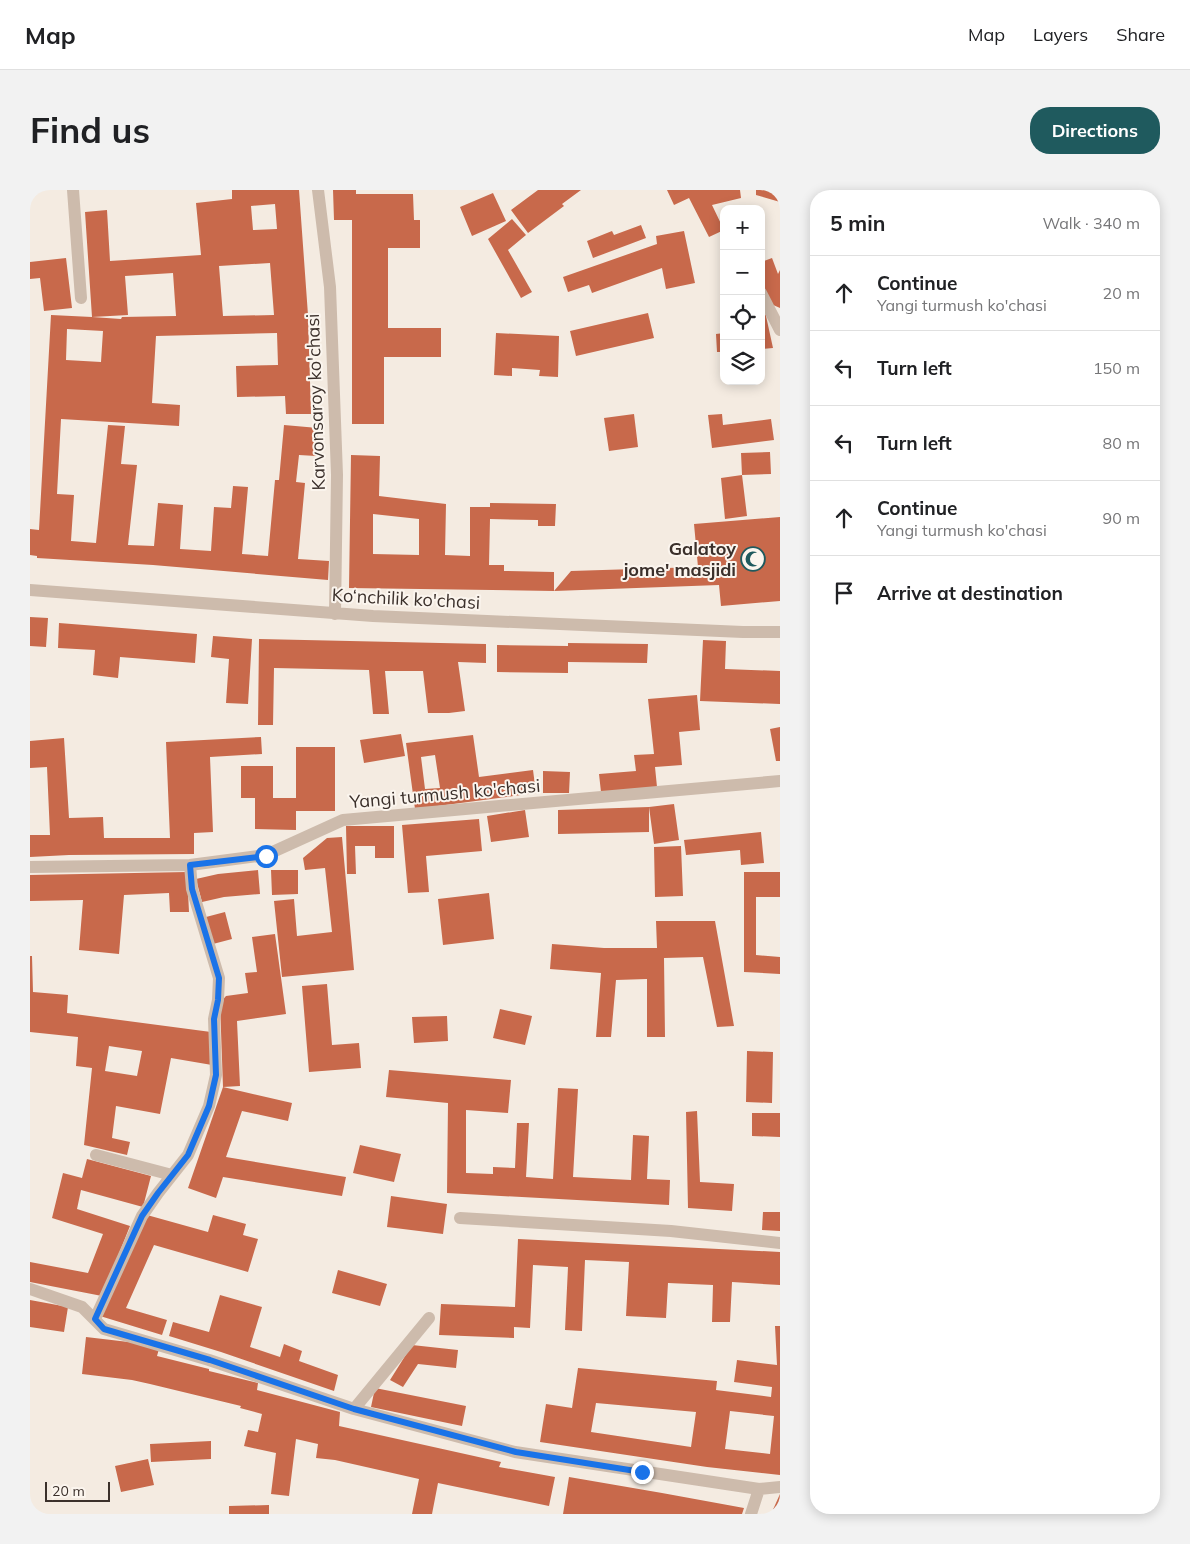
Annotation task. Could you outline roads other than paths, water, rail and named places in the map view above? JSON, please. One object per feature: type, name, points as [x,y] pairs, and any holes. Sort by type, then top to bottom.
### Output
[{"type":"street","points":[[73,190],[81,298]]},
{"type":"street","name":"Karvonsaroy ko'chasi","points":[[318,190],[330,287],[337,475],[335,614]]},
{"type":"street","points":[[762,295],[780,330]]},
{"type":"street","name":"Ko‘nchilik ko'chasi","points":[[30,590],[335,614],[780,632]]},
{"type":"street","name":"Yangi turmush ko'chasi","points":[[30,867],[190,865],[266,856],[343,820],[780,781]]},
{"type":"street","points":[[95,1319],[142,1216],[188,1155],[209,1106],[216,1075],[214,1019],[218,1000],[219,978],[192,889],[190,865]]},
{"type":"street","points":[[96,1155],[172,1176]]},
{"type":"street","points":[[460,1218],[671,1232],[780,1243]]},
{"type":"street","points":[[30,1289],[82,1307],[104,1329],[210,1360],[354,1409],[516,1452],[759,1489],[780,1487]]},
{"type":"street","points":[[354,1409],[429,1318]]},
{"type":"street","points":[[751,1514],[759,1489]]},
{"type":"place","name":"Galatoy jome' masjidi","points":[[753,559]]}]
